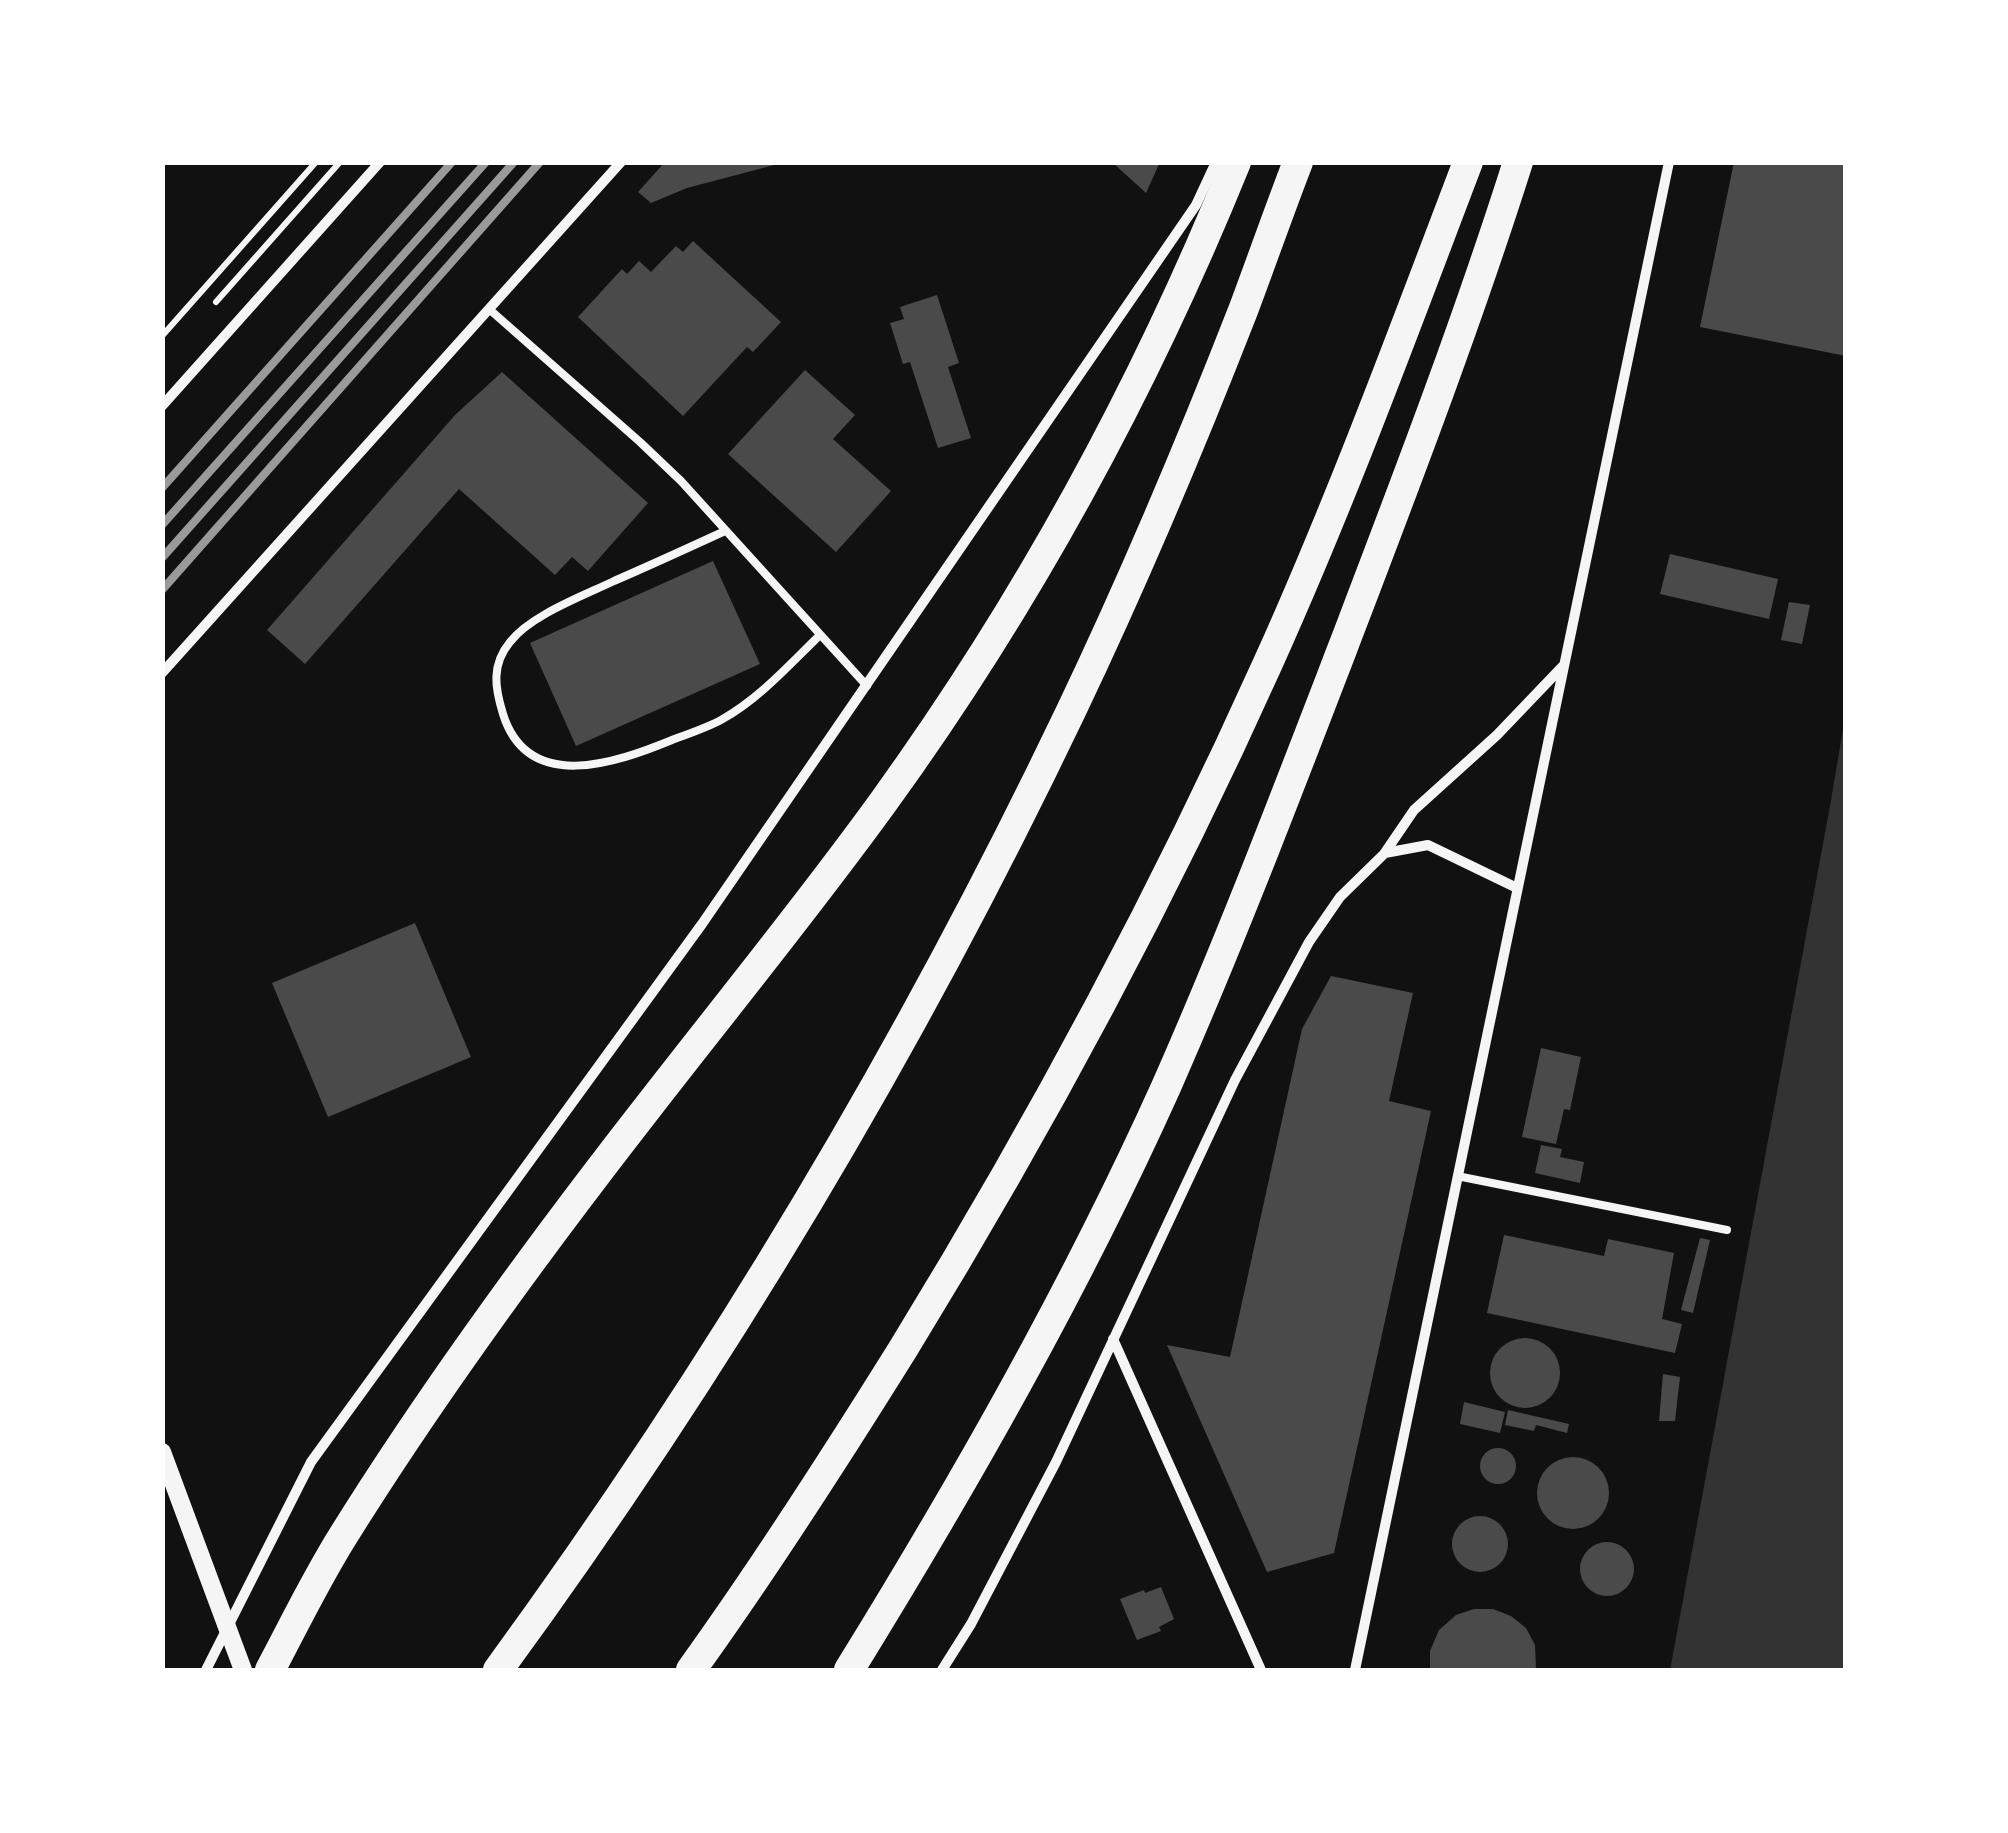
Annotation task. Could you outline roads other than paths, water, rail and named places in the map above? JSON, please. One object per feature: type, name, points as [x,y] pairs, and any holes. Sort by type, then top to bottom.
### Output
[{"type":"highway","points":[[270,1670],[343,1536],[450,1376],[582,1193],[884,802],[990,644],[1080,492],[1168,321],[1236,162]]},
{"type":"highway","points":[[498,1670],[590,1541],[738,1318],[821,1182],[952,948],[1056,741],[1157,521],[1298,162]]},
{"type":"highway","points":[[691,1670],[794,1522],[944,1281],[1079,1044],[1147,913],[1218,771],[1324,533],[1468,162]]},
{"type":"highway","points":[[848,1670],[1038,1347],[1157,1105],[1270,837],[1426,431],[1518,162]]},
{"type":"street","points":[[162,406],[380,162]]},
{"type":"street","points":[[162,672],[621,162]]},
{"type":"street","points":[[206,1670],[311,1462],[702,924],[1196,205],[1216,162]]},
{"type":"street","points":[[1355,1670],[1669,162]]},
{"type":"street","points":[[942,1670],[971,1624],[1056,1462],[1236,1080],[1309,942],[1340,897],[1384,854],[1414,810],[1497,735],[1564,666]]},
{"type":"street","points":[[1384,854],[1428,844],[1517,888]]},
{"type":"street","points":[[1114,1339],[1261,1670]]},
{"type":"street","points":[[162,1452],[242,1670]]},
{"type":"lane","points":[[489,309],[640,442],[867,686]]},
{"type":"lane","points":[[725,531],[540,617],[510,641],[496,667],[495,688],[506,723],[517,742],[538,759],[566,767],[634,756],[721,720],[759,693],[820,636]]},
{"type":"lane","points":[[1457,1176],[1728,1230]]},
{"type":"railway","points":[[162,488],[452,162]]},
{"type":"railway","points":[[162,525],[486,162]]},
{"type":"railway","points":[[162,558],[514,162]]},
{"type":"railway","points":[[162,590],[540,162]]}]
